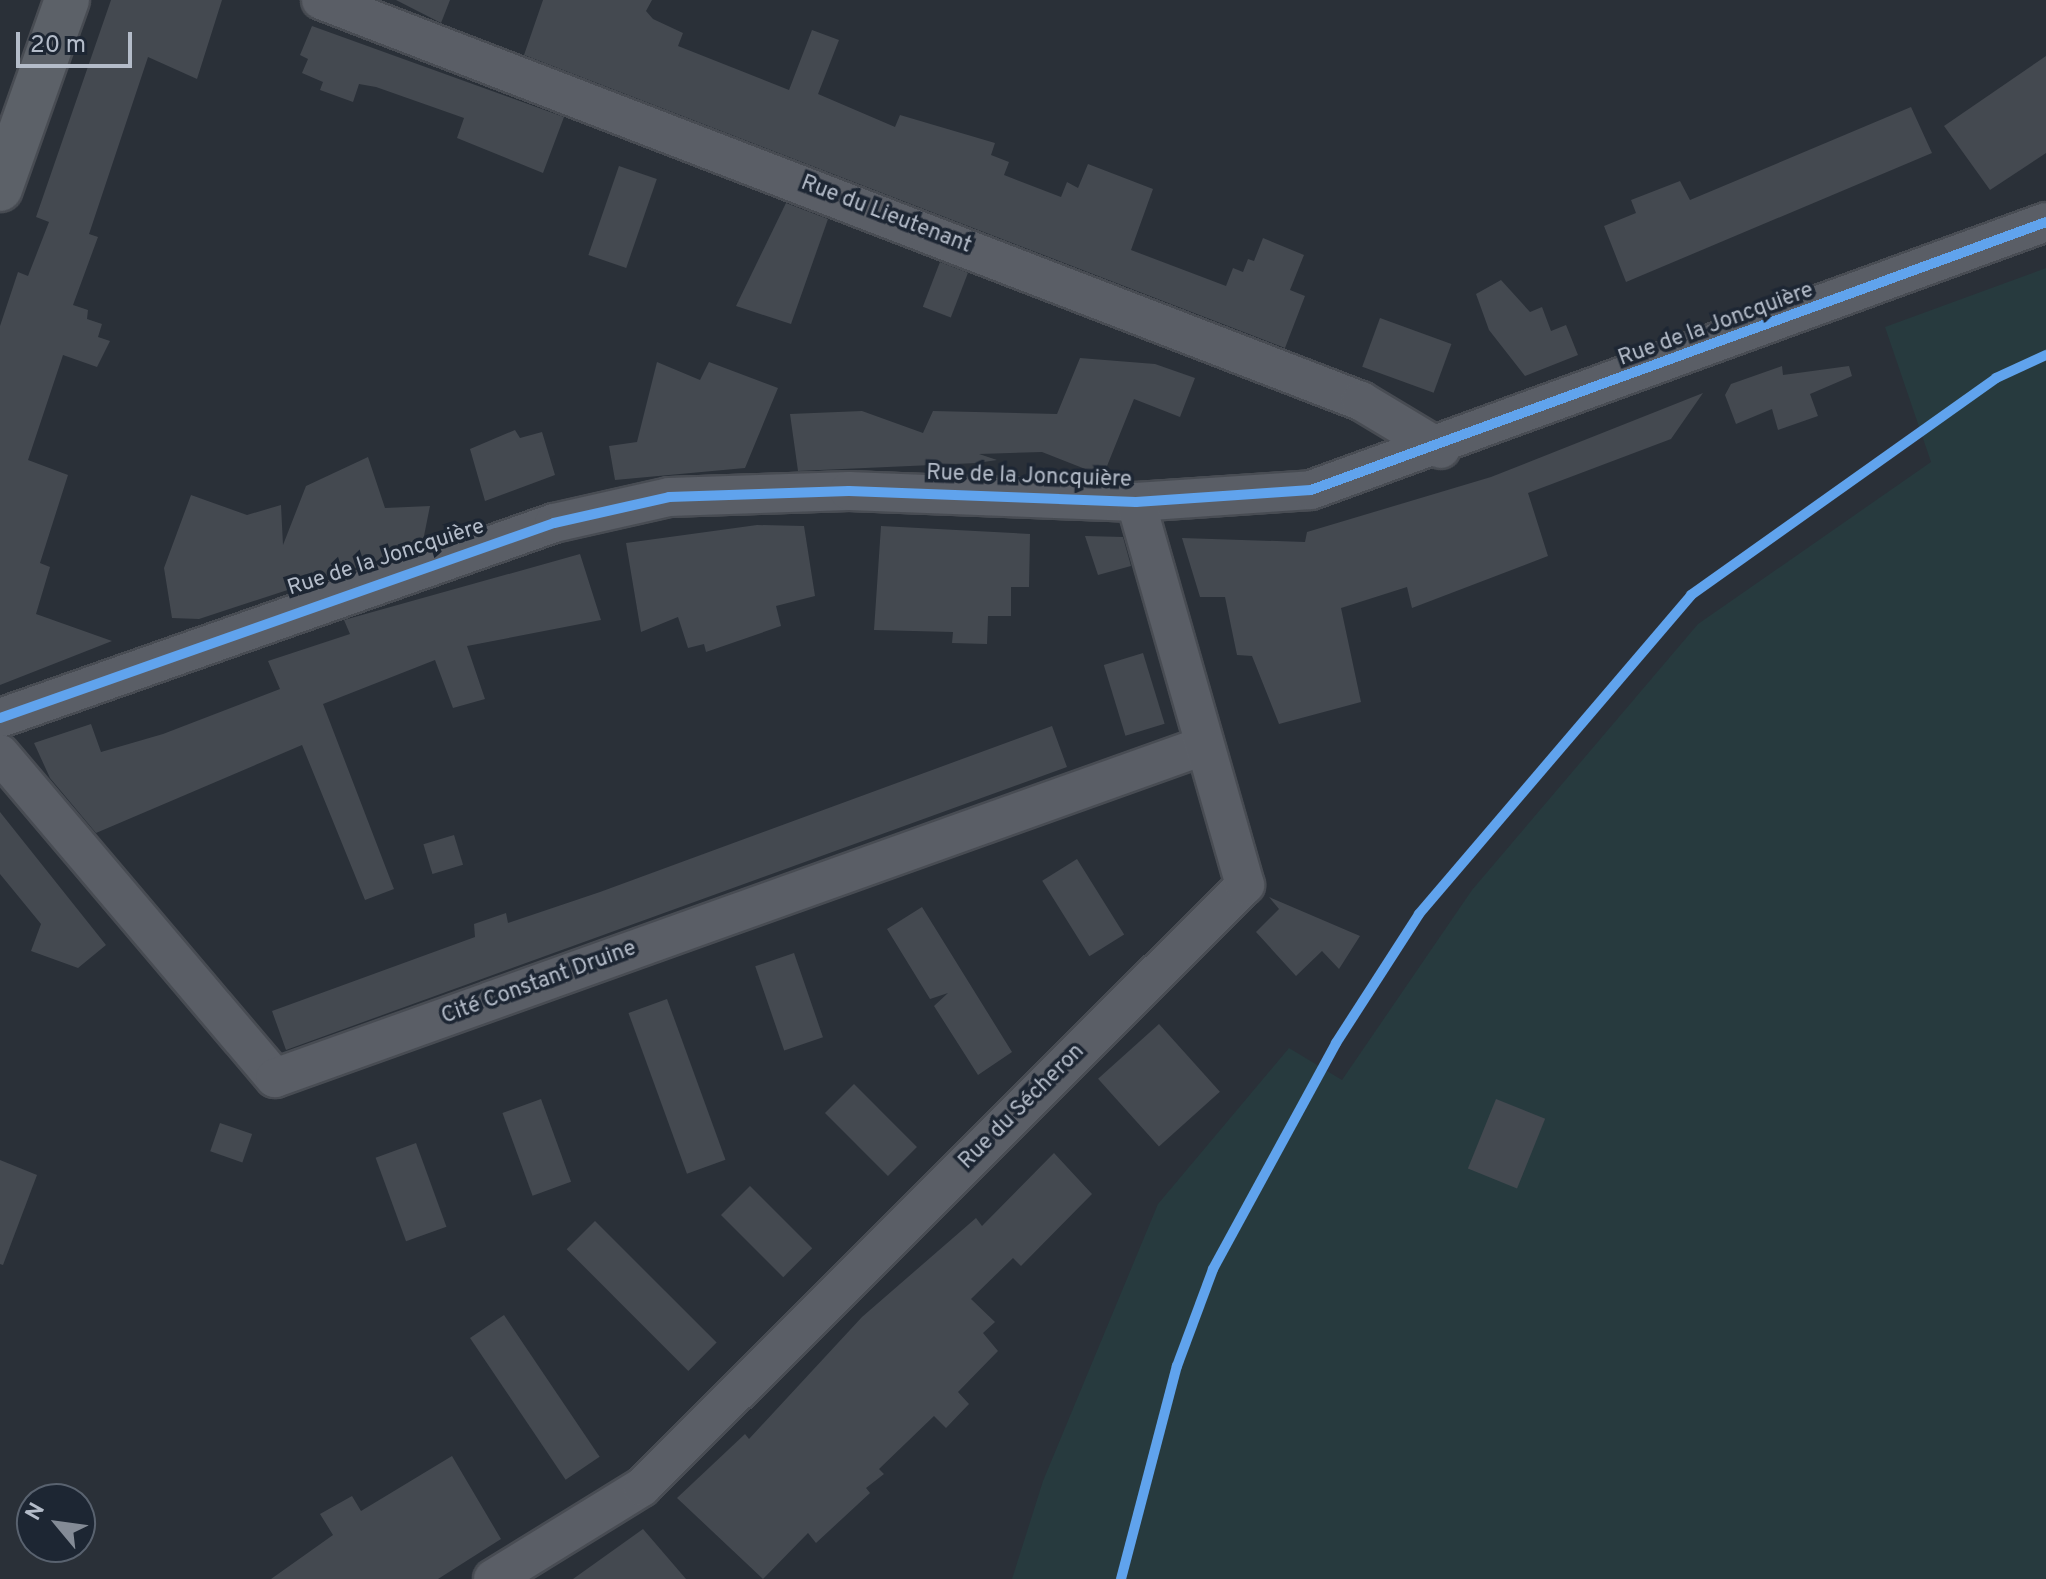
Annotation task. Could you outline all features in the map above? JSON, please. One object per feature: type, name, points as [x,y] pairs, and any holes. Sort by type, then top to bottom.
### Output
[{"type":"main road","points":[[0,189],[67,0]]},
{"type":"street","name":"Rue du Lieutenant","points":[[321,0],[1361,401],[1441,449]]},
{"type":"street","name":"Rue de la Joncquière","points":[[0,718],[554,523],[669,497],[849,491],[1136,502],[1311,490],[1441,449],[2046,222]]},
{"type":"street","name":"Rue du Sécheron","points":[[493,1579],[642,1487],[1245,885],[1136,502]]},
{"type":"street","name":"Cité Constant Druine","points":[[0,754],[275,1078],[1203,746]]},
{"type":"green space","points":[[2046,268],[2046,1579],[1012,1579],[1043,1481],[1158,1204],[1289,1048],[1342,1080],[1472,890],[1698,624],[1931,462],[1885,327]]},
{"type":"building","points":[[111,0],[222,0],[197,79],[148,57],[89,234],[98,237],[73,305],[88,310],[87,319],[102,324],[98,337],[110,341],[97,367],[63,355],[28,460],[68,475],[40,563],[50,567],[36,614],[112,641],[0,685],[0,326],[18,272],[28,276],[49,222],[36,217]]},
{"type":"building","points":[[396,0],[450,0],[441,23]]},
{"type":"building","points":[[543,0],[652,0],[646,11],[653,19],[683,33],[678,46],[789,90],[812,30],[839,40],[818,94],[895,127],[900,115],[995,143],[991,155],[1009,162],[1004,175],[1061,197],[1067,182],[1078,188],[1088,164],[1153,189],[1131,250],[1226,286],[1233,268],[1243,272],[1248,259],[1254,261],[1263,238],[1304,255],[1290,290],[1305,296],[1285,348],[524,55]]},
{"type":"building","points":[[312,26],[564,117],[543,173],[457,138],[464,118],[376,87],[359,84],[353,102],[320,90],[323,82],[302,73],[308,59],[300,55]]},
{"type":"building","points":[[2046,56],[2046,153],[1990,190],[1944,126]]},
{"type":"building","points":[[1911,107],[1932,153],[1626,282],[1604,226],[1636,213],[1631,200],[1680,181],[1690,200]]},
{"type":"building","points":[[619,166],[657,179],[626,268],[588,255]]},
{"type":"building","points":[[786,203],[828,219],[791,324],[736,306]]},
{"type":"building","points":[[940,262],[968,273],[951,318],[923,307]]},
{"type":"building","points":[[1501,280],[1530,312],[1542,307],[1551,331],[1566,325],[1578,355],[1525,376],[1489,330],[1476,294]]},
{"type":"building","points":[[1380,318],[1451,344],[1434,393],[1362,367]]},
{"type":"building","points":[[1080,358],[1155,364],[1195,378],[1180,417],[1134,399],[1103,476],[1042,452],[979,454],[997,460],[977,463],[798,471],[790,414],[862,411],[923,433],[933,411],[1057,414]]},
{"type":"building","points":[[657,362],[700,380],[709,362],[778,388],[745,468],[615,480],[609,446],[637,442]]},
{"type":"building","points":[[1782,366],[1783,375],[1849,366],[1852,376],[1810,394],[1818,416],[1778,430],[1772,409],[1736,424],[1725,395],[1731,384]]},
{"type":"building","points":[[1703,393],[1671,439],[1528,493],[1548,556],[1412,608],[1407,587],[1341,608],[1361,702],[1279,724],[1252,656],[1237,655],[1225,597],[1200,597],[1182,538],[1305,542],[1307,532],[1491,477]]},
{"type":"building","points":[[515,430],[520,438],[542,432],[555,475],[485,501],[470,449]]},
{"type":"building","points":[[368,457],[385,508],[430,506],[422,546],[199,619],[172,618],[164,568],[191,495],[247,515],[281,505],[283,545],[306,486]]},
{"type":"building","points":[[757,525],[804,526],[815,596],[776,606],[781,626],[706,652],[704,644],[688,648],[678,617],[641,632],[626,543]]},
{"type":"building","points":[[881,526],[1030,534],[1029,587],[1011,587],[1011,616],[988,616],[987,644],[952,643],[953,632],[874,630]]},
{"type":"building","points":[[1085,536],[1123,537],[1131,566],[1098,575]]},
{"type":"building","points":[[580,554],[601,620],[467,646],[485,699],[453,708],[435,660],[323,704],[394,889],[365,900],[302,745],[96,833],[50,778],[34,743],[91,724],[101,752],[163,734],[280,689],[268,661],[350,634],[344,620]]},
{"type":"building","points":[[1143,653],[1165,724],[1125,736],[1104,665]]},
{"type":"building","points":[[1052,726],[1067,767],[286,1050],[272,1011],[475,937],[474,924],[506,913],[508,923],[600,892]]},
{"type":"building","points":[[0,812],[106,945],[78,968],[31,951],[41,924],[0,874]]},
{"type":"building","points":[[454,835],[463,865],[432,874],[423,844]]},
{"type":"building","points":[[1077,859],[1124,934],[1089,956],[1042,881]]},
{"type":"building","points":[[1269,897],[1360,936],[1339,969],[1322,951],[1296,976],[1256,932],[1279,909]]},
{"type":"building","points":[[922,907],[1012,1052],[978,1075],[934,1006],[948,993],[930,999],[887,929]]},
{"type":"building","points":[[794,953],[823,1037],[784,1050],[755,966]]},
{"type":"building","points":[[667,999],[725,1160],[687,1174],[628,1013]]},
{"type":"building","points":[[1159,1024],[1220,1092],[1159,1146],[1098,1079]]},
{"type":"building","points":[[854,1084],[917,1147],[888,1176],[825,1113]]},
{"type":"building","points":[[541,1099],[571,1182],[533,1196],[502,1113]]},
{"type":"building","points":[[1496,1099],[1545,1119],[1517,1188],[1468,1169]]},
{"type":"building","points":[[220,1123],[252,1134],[242,1162],[210,1151]]},
{"type":"building","points":[[416,1143],[446,1227],[406,1241],[376,1158]]},
{"type":"building","points":[[1054,1153],[1092,1194],[1021,1266],[1013,1258],[971,1299],[995,1322],[983,1333],[998,1351],[958,1392],[969,1404],[946,1428],[934,1416],[879,1469],[884,1474],[866,1488],[870,1493],[816,1543],[808,1533],[763,1579],[677,1498],[745,1434],[749,1439],[862,1317],[976,1218],[982,1226]]},
{"type":"building","points":[[0,1160],[37,1175],[3,1265],[0,1264]]},
{"type":"building","points":[[750,1186],[812,1248],[783,1277],[721,1215]]},
{"type":"building","points":[[595,1221],[717,1343],[688,1371],[567,1249]]},
{"type":"building","points":[[504,1315],[600,1457],[566,1480],[470,1338]]},
{"type":"building","points":[[452,1456],[501,1539],[438,1579],[271,1579],[333,1535],[320,1514],[352,1496],[361,1511]]},
{"type":"building","points":[[643,1529],[686,1579],[573,1579]]},
{"type":"cycle path","points":[[0,718],[554,523],[669,497],[849,491],[1136,502],[1311,490],[2046,222]]},
{"type":"cycle path","points":[[1121,1579],[1177,1366],[1213,1269],[1336,1043],[1419,914],[1691,595],[1996,378],[2046,355]]}]
